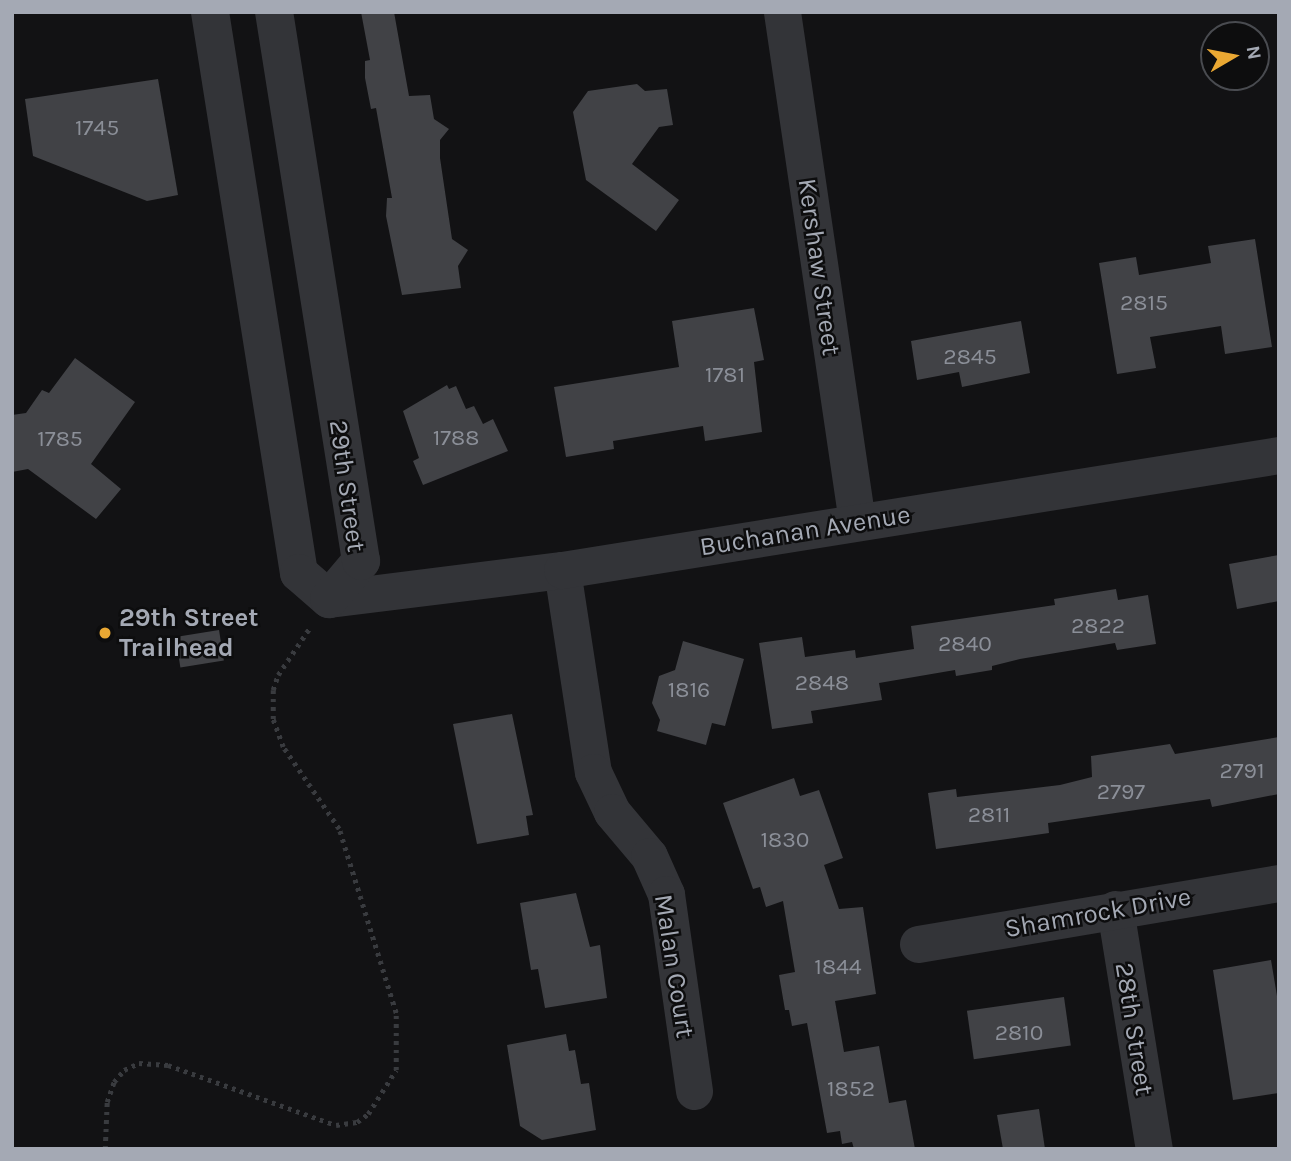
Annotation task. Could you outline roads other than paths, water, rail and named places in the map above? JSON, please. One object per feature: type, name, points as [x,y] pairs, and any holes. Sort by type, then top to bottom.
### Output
[{"type":"street","points":[[210,12],[299,573],[329,599]]},
{"type":"street","name":"29th Street","points":[[274,12],[361,561],[329,599]]},
{"type":"street","name":"Kershaw Street","points":[[782,12],[856,522]]},
{"type":"street","name":"Buchanan Avenue","points":[[329,599],[562,570],[1279,455]]},
{"type":"street","name":"Malan Court","points":[[562,570],[593,772],[612,812],[649,856],[666,894],[694,1091]]},
{"type":"street","name":"Shamrock Drive","points":[[918,944],[1279,883]]},
{"type":"street","name":"28th Street","points":[[1115,909],[1153,1149]]},
{"type":"place","name":"29th Street Trailhead","points":[[105,633]]}]
